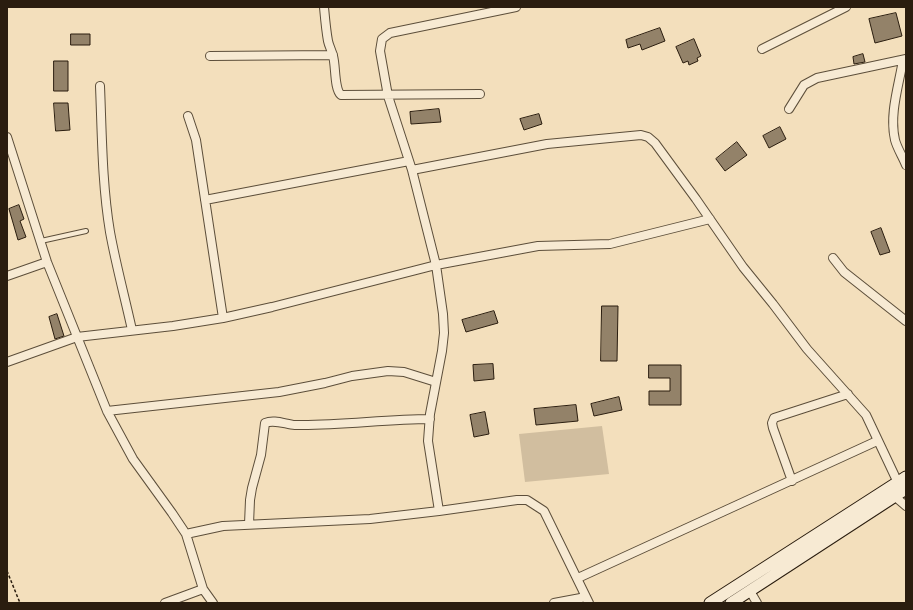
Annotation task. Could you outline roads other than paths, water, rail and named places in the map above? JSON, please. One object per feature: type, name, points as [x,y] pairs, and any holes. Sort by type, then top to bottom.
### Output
[{"type":"street","points":[[324,7],[328,41],[333,55],[337,88],[341,95],[388,96],[480,94]]},
{"type":"street","points":[[439,511],[428,441],[430,419],[444,333],[436,265],[412,170],[388,96],[380,51],[382,39],[390,33],[516,7]]},
{"type":"street","points":[[762,50],[846,7]]},
{"type":"street","points":[[210,56],[333,55]]},
{"type":"street","points":[[788,109],[804,85],[817,78],[905,60],[895,103],[894,122],[895,140],[906,165]]},
{"type":"street","points":[[100,86],[106,194],[110,233],[132,330]]},
{"type":"street","points":[[188,116],[196,140],[223,318]]},
{"type":"street","points":[[412,170],[547,144],[641,135],[648,137],[655,143],[743,267],[807,349],[866,415],[906,506]]},
{"type":"street","points":[[7,137],[47,262],[107,411],[133,459],[186,534],[203,589],[213,603]]},
{"type":"street","points":[[206,200],[409,161]]},
{"type":"street","points":[[7,362],[77,336],[173,326],[223,318],[436,265],[538,246],[562,244],[610,244],[710,219]]},
{"type":"street","points":[[833,258],[844,272],[906,321]]},
{"type":"street","points":[[7,276],[47,262]]},
{"type":"street","points":[[107,411],[279,392],[359,375],[388,371],[404,372],[436,382]]},
{"type":"street","points":[[792,481],[773,428],[772,423],[774,418],[848,394]]},
{"type":"street","points":[[249,524],[250,500],[261,455],[265,423],[269,421],[293,425],[336,425],[430,419]]},
{"type":"street","points":[[578,578],[877,441]]},
{"type":"street","points":[[710,603],[899,488]]},
{"type":"street","points":[[186,534],[223,526],[370,518],[527,500],[544,510],[588,600],[554,603]]},
{"type":"street","points":[[731,603],[750,591],[845,522]]},
{"type":"street","points":[[165,603],[203,589]]},
{"type":"street","points":[[750,591],[757,603]]},
{"type":"lane","points":[[40,241],[86,232]]}]
